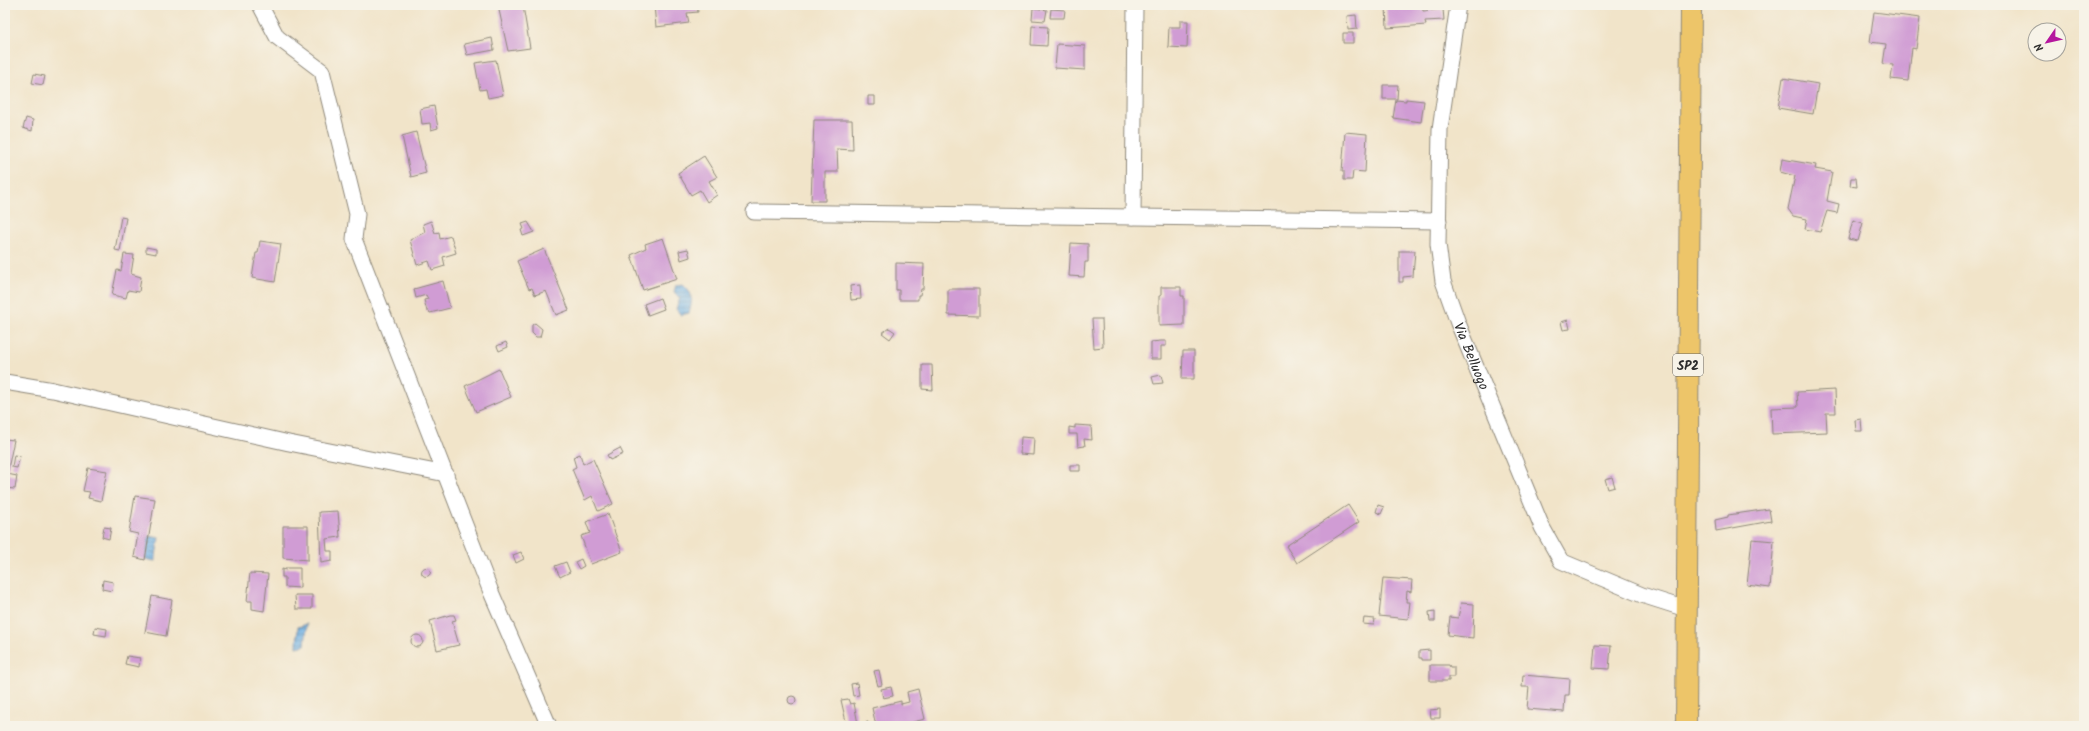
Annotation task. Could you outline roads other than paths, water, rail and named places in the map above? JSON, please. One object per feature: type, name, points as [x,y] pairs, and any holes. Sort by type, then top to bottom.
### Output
[{"type":"main road","name":"SP2","points":[[1686,726],[1691,5]]},
{"type":"street","points":[[260,5],[276,37],[322,71],[357,214],[354,239],[491,592],[549,726]]},
{"type":"street","points":[[1133,217],[1134,5]]},
{"type":"street","name":"Via Belluogo","points":[[1458,5],[1440,129],[1438,244],[1443,281],[1464,339],[1542,527],[1561,561],[1642,595],[1686,609]]},
{"type":"street","points":[[754,212],[1439,221]]},
{"type":"street","points":[[5,382],[446,474]]},
{"type":"water","points":[[683,284],[689,290],[691,304],[689,313],[681,315],[676,309],[680,298],[674,292],[676,285]]},
{"type":"water","points":[[149,536],[159,538],[155,561],[145,559]]},
{"type":"water","points":[[307,624],[305,645],[297,647],[298,627]]}]
